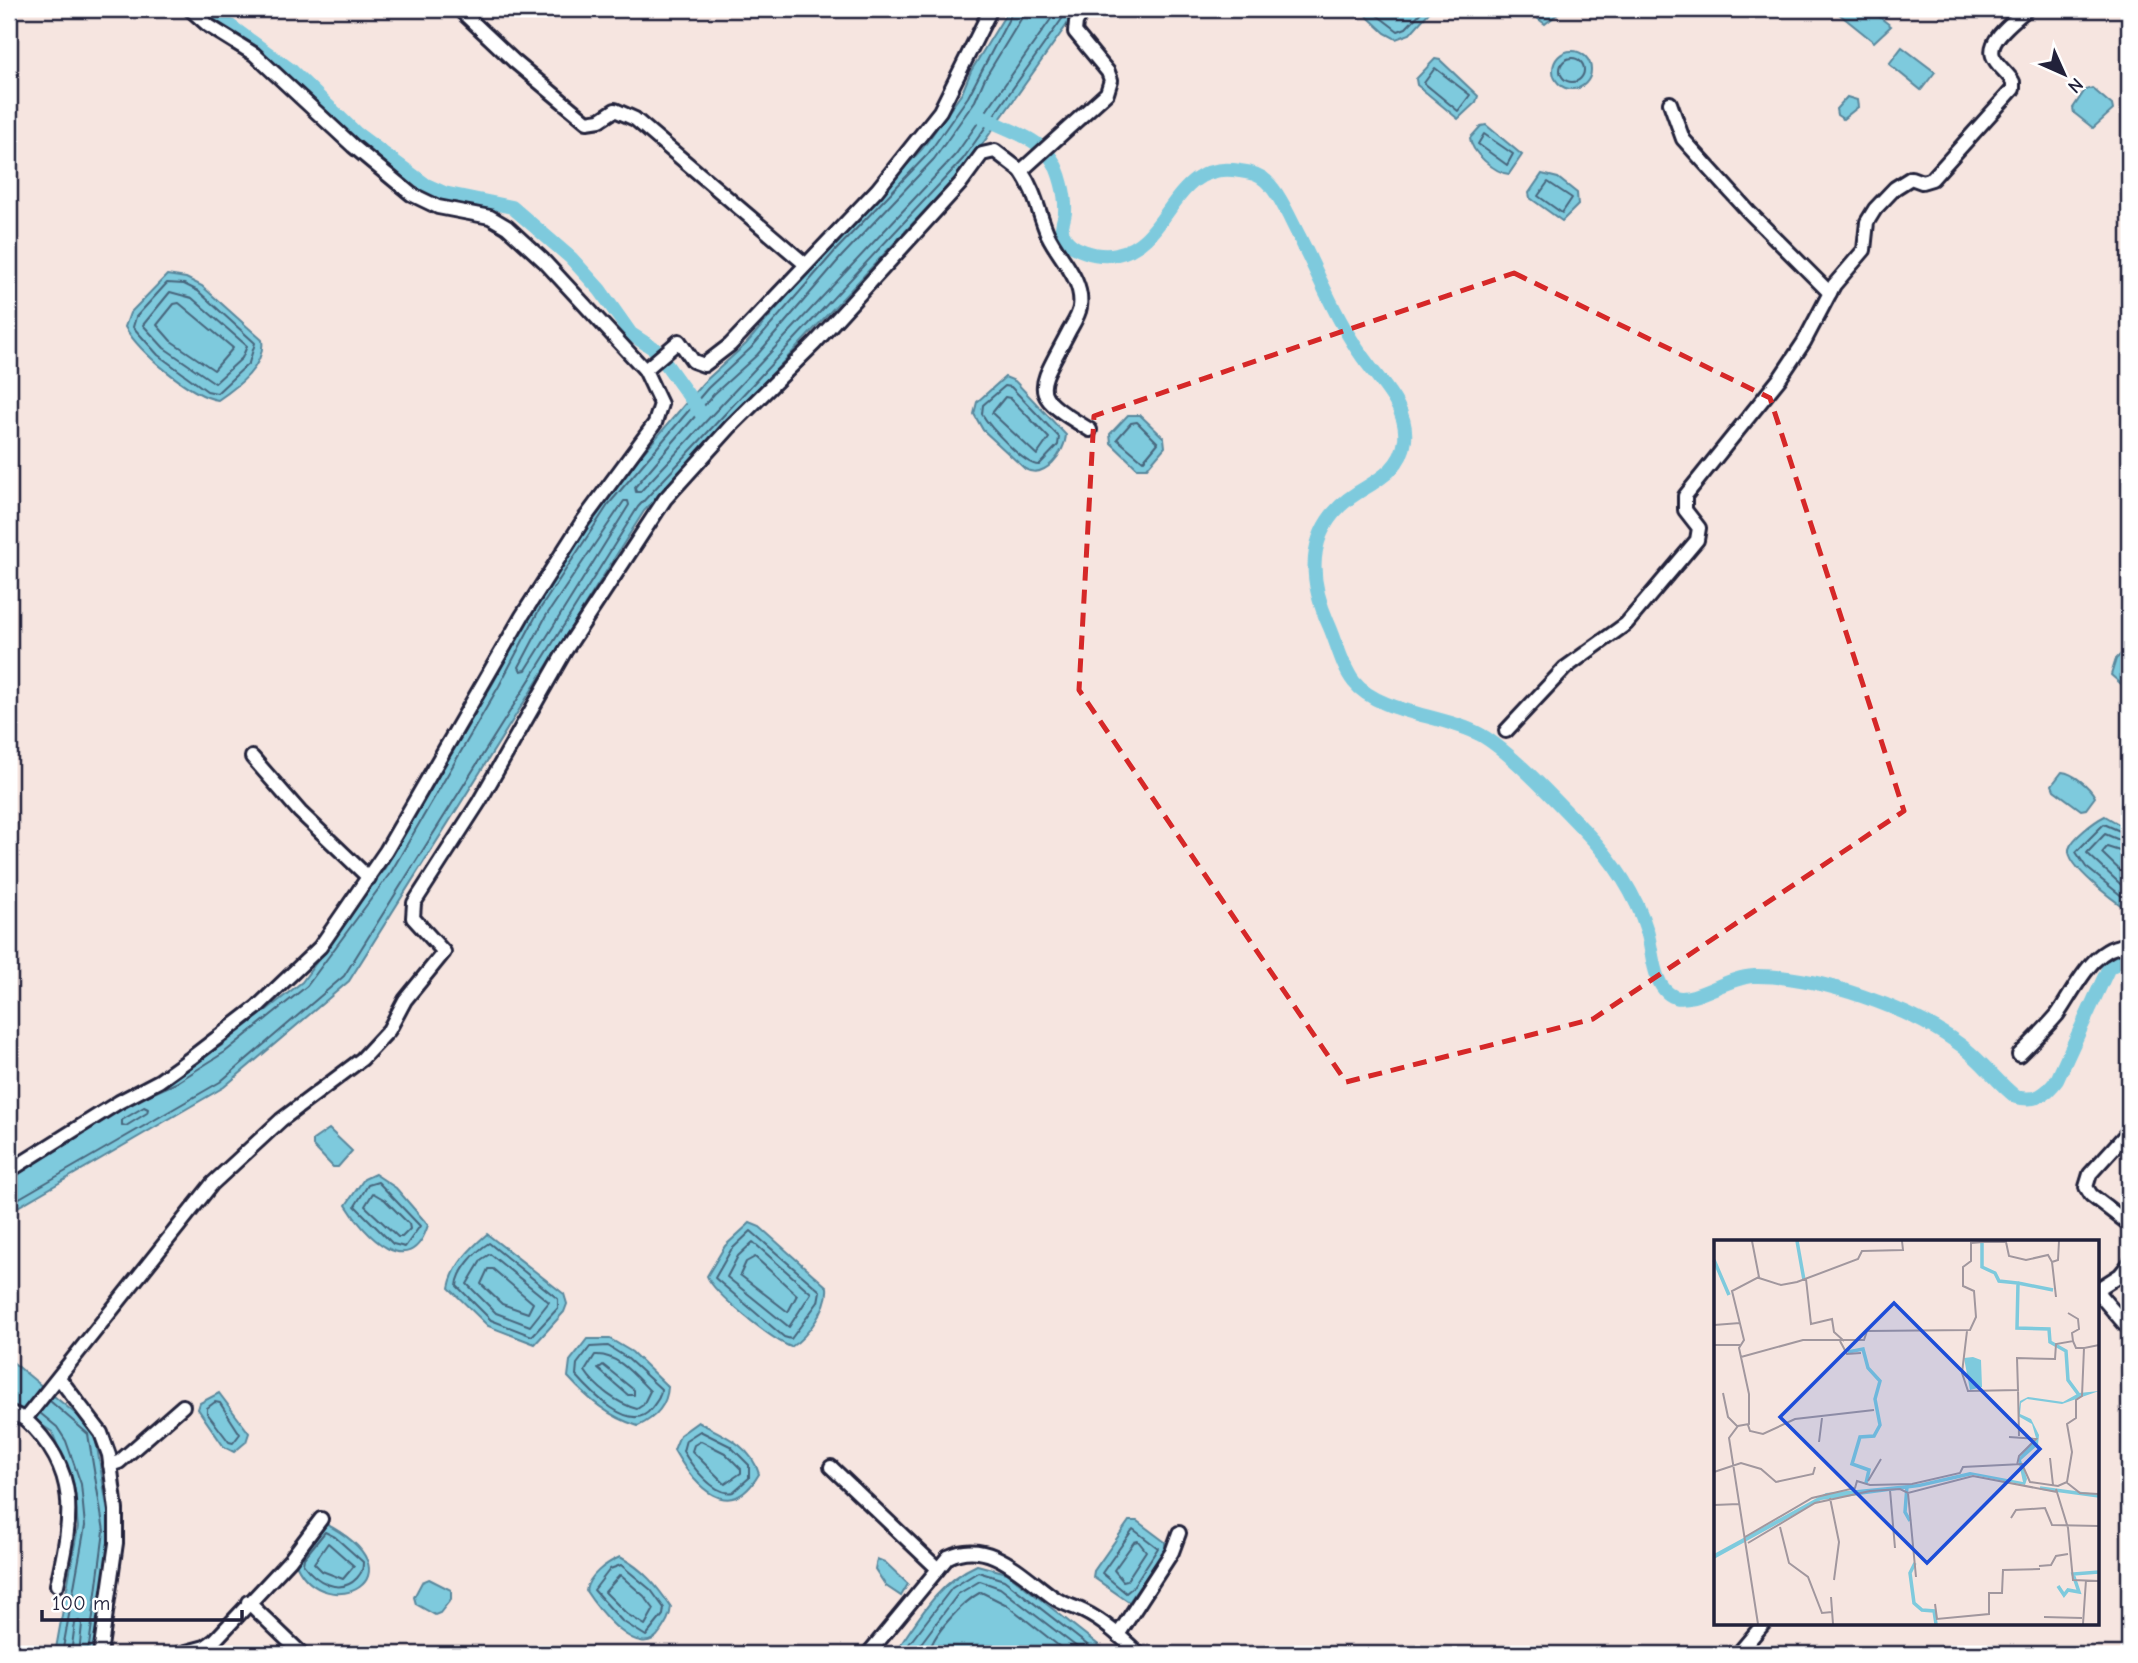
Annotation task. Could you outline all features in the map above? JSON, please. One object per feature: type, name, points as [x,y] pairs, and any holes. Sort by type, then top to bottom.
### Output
[{"type":"street","points":[[9,1171],[119,1102],[159,1081],[256,1008],[320,947],[369,878],[582,522],[655,423],[661,404],[648,368],[543,260],[507,227],[490,217],[438,207],[411,194],[353,146],[254,54],[209,26],[190,9]]},
{"type":"street","points":[[459,9],[579,117],[594,122],[615,110],[635,119],[805,264]]},
{"type":"street","points":[[648,368],[679,341],[698,364],[704,365],[712,361],[763,311],[877,190],[940,111],[990,9]]},
{"type":"street","points":[[1025,168],[1102,99],[1110,86],[1108,72],[1075,32],[1076,22],[1084,9]]},
{"type":"street","points":[[1506,731],[1565,668],[1626,624],[1697,540],[1699,528],[1685,510],[1685,496],[1780,378],[1833,285],[1864,250],[1867,222],[1875,209],[1903,181],[1911,178],[1922,182],[1932,179],[2013,89],[2013,82],[1993,57],[1992,48],[1995,40],[2027,9]]},
{"type":"street","points":[[1670,103],[1683,139],[1749,212],[1830,293]]},
{"type":"street","points":[[28,1416],[212,1184],[281,1120],[339,1080],[389,1030],[405,1000],[444,951],[413,918],[414,903],[479,802],[573,640],[672,491],[731,426],[815,343],[960,184],[982,153],[995,151],[1025,168],[1050,238],[1079,289],[1080,309],[1044,381],[1044,398],[1051,407],[1090,430]]},
{"type":"street","points":[[251,757],[300,813],[369,878]]},
{"type":"street","points":[[2018,1055],[2056,1015],[2097,958],[2112,948],[2129,945]]},
{"type":"street","points":[[2129,1132],[2090,1174],[2087,1187],[2091,1195],[2129,1224]]},
{"type":"street","points":[[2100,1290],[2120,1275],[2129,1264]]},
{"type":"street","points":[[2100,1293],[2129,1329]]},
{"type":"street","points":[[56,1382],[101,1433],[110,1465],[116,1510],[116,1543],[100,1654]]},
{"type":"street","points":[[110,1465],[119,1462],[183,1406]]},
{"type":"street","points":[[9,1412],[28,1416],[64,1470],[71,1517],[57,1586]]},
{"type":"street","points":[[831,1467],[938,1569]]},
{"type":"street","points":[[179,1654],[205,1647],[215,1640],[290,1560],[321,1519]]},
{"type":"street","points":[[1118,1635],[1172,1552],[1179,1533]]},
{"type":"street","points":[[868,1654],[948,1557],[959,1552],[991,1555],[1009,1563],[1055,1598],[1099,1620],[1139,1654]]},
{"type":"street","points":[[248,1602],[302,1654]]},
{"type":"street","points":[[1738,1654],[1763,1624]]},
{"type":"highlighted area","points":[[1514,273],[1770,398],[1904,811],[1593,1019],[1346,1082],[1079,690],[1094,416]]},
{"type":"water","points":[[1009,9],[1078,9],[969,163],[644,511],[349,981],[224,1087],[9,1212],[9,1175],[221,1046],[302,982],[385,868],[493,683],[532,608],[602,501],[703,383],[746,344],[831,245],[922,149],[962,93],[971,71]]},
{"type":"water","points":[[1359,9],[1432,9],[1410,34],[1396,39],[1385,33]]},
{"type":"water","points":[[1525,9],[1564,9],[1545,24]]},
{"type":"water","points":[[1833,9],[1869,9],[1891,26],[1874,42]]},
{"type":"water","points":[[1902,47],[1935,72],[1921,90],[1889,64]]},
{"type":"water","points":[[1572,51],[1585,57],[1591,70],[1585,83],[1572,89],[1559,83],[1553,70],[1559,57]]},
{"type":"water","points":[[1435,59],[1440,60],[1478,96],[1476,102],[1458,119],[1417,85],[1416,79]]},
{"type":"water","points":[[2092,88],[2112,105],[2113,110],[2093,128],[2074,113],[2073,108],[2085,90]]},
{"type":"water","points":[[1847,97],[1857,100],[1858,107],[1843,119],[1837,115],[1836,109]]},
{"type":"water","points":[[1486,125],[1522,155],[1509,174],[1491,166],[1471,144],[1470,138],[1481,126]]},
{"type":"water","points":[[1542,174],[1558,178],[1577,193],[1578,205],[1562,221],[1530,198],[1529,193]]},
{"type":"water","points":[[167,275],[186,278],[202,286],[262,340],[262,350],[255,367],[218,400],[180,382],[153,360],[125,327],[130,313]]},
{"type":"water","points":[[1005,377],[1015,381],[1066,435],[1058,456],[1040,471],[1025,469],[983,430],[974,414],[977,402]]},
{"type":"water","points":[[1128,415],[1140,415],[1164,438],[1165,447],[1147,468],[1137,468],[1111,443],[1110,434]]},
{"type":"water","points":[[2124,651],[2129,652],[2129,691],[2111,675],[2116,659]]},
{"type":"water","points":[[2062,772],[2076,778],[2093,793],[2095,797],[2086,809],[2081,810],[2054,790],[2052,785]]},
{"type":"water","points":[[2105,816],[2129,830],[2129,911],[2083,874],[2070,856],[2069,849],[2074,840]]},
{"type":"water","points":[[329,1129],[352,1151],[338,1167],[333,1167],[313,1146],[313,1140]]},
{"type":"water","points":[[375,1174],[396,1188],[428,1225],[420,1242],[410,1251],[399,1252],[375,1240],[346,1205],[364,1179]]},
{"type":"water","points":[[750,1223],[760,1227],[827,1287],[827,1295],[816,1321],[791,1347],[744,1315],[720,1294],[707,1276],[725,1246]]},
{"type":"water","points":[[487,1234],[564,1294],[567,1304],[564,1312],[535,1344],[488,1326],[449,1288],[458,1265]]},
{"type":"water","points":[[587,1339],[610,1339],[632,1352],[668,1387],[663,1405],[650,1419],[638,1426],[618,1418],[591,1400],[568,1377],[570,1361]]},
{"type":"water","points":[[9,1359],[94,1429],[111,1531],[94,1654],[55,1654],[78,1527],[74,1486],[52,1432],[9,1403]]},
{"type":"water","points":[[219,1393],[249,1433],[246,1442],[234,1452],[224,1447],[198,1409],[200,1403]]},
{"type":"water","points":[[698,1422],[735,1442],[750,1455],[755,1464],[759,1474],[748,1489],[736,1497],[713,1495],[702,1487],[674,1450],[680,1435]]},
{"type":"water","points":[[1129,1521],[1137,1521],[1165,1542],[1165,1550],[1129,1602],[1093,1577],[1094,1571]]},
{"type":"water","points":[[324,1523],[354,1543],[367,1561],[368,1576],[360,1587],[345,1593],[327,1592],[310,1582],[296,1564],[297,1556]]},
{"type":"water","points":[[620,1557],[649,1579],[671,1607],[666,1623],[652,1640],[631,1638],[620,1630],[586,1591],[590,1580],[598,1571]]},
{"type":"water","points":[[877,1559],[885,1562],[908,1584],[901,1596],[886,1586],[875,1569]]},
{"type":"water","points":[[977,1565],[1007,1573],[1110,1654],[904,1654],[901,1644],[933,1599],[953,1580]]},
{"type":"water","points":[[429,1579],[451,1590],[451,1599],[440,1613],[435,1615],[416,1604],[414,1597],[422,1582]]},
{"type":"waterway","points":[[207,9],[292,71],[357,134],[426,185],[444,193],[512,207],[571,258],[600,290],[631,334],[656,350],[701,413]]},
{"type":"waterway","points":[[980,115],[1028,138],[1045,150],[1054,163],[1062,184],[1065,206],[1062,228],[1065,237],[1076,248],[1093,254],[1117,254],[1135,247],[1149,235],[1185,189],[1200,177],[1217,170],[1254,174],[1271,186],[1349,337],[1395,400],[1405,429],[1403,450],[1394,466],[1341,505],[1320,535],[1316,551],[1316,586],[1346,668],[1354,682],[1379,701],[1481,735],[1506,753],[1548,792],[1604,852],[1629,889],[1647,931],[1658,978],[1667,993],[1683,998],[1754,976],[1806,981],[1863,996],[1941,1032],[1969,1052],[2016,1097],[2029,1099],[2049,1090],[2057,1080],[2109,967],[2129,958]]}]
